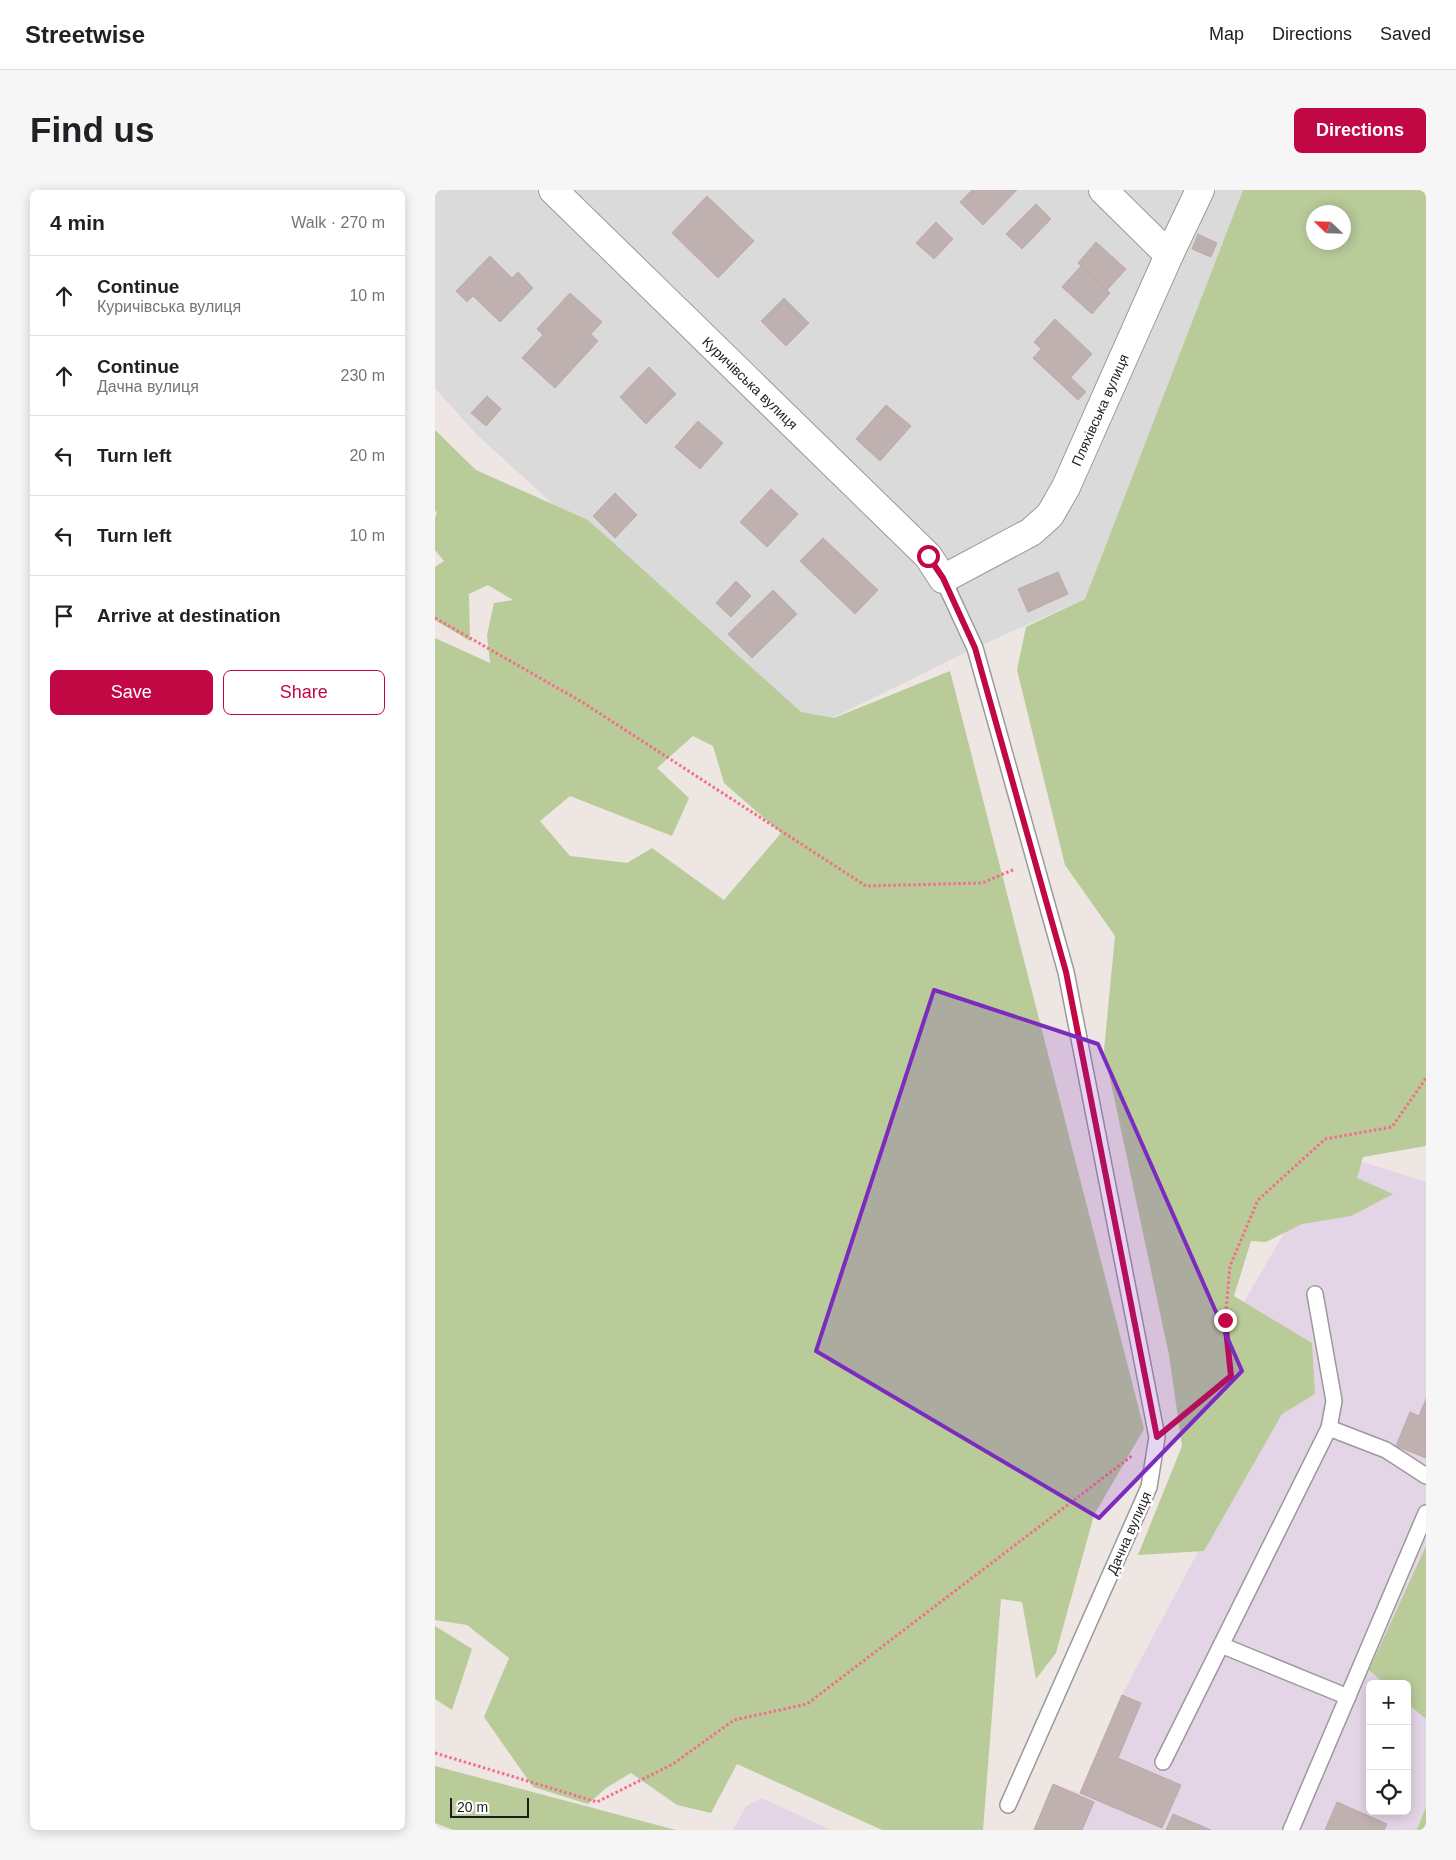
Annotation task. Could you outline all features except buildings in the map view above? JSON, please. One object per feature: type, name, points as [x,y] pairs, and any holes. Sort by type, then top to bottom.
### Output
[{"type":"street","name":"Куричівська вулиця","points":[[553,190],[928,556],[943,578]]},
{"type":"street","points":[[1103,190],[1169,255]]},
{"type":"street","name":"Пляхівська вулиця","points":[[943,578],[1031,532],[1050,515],[1066,487],[1169,255],[1200,190]]},
{"type":"lane","name":"Дачна вулиця","points":[[943,578],[975,648],[1066,972],[1157,1437],[1149,1486],[1008,1805]]},
{"type":"lane","points":[[1163,1762],[1329,1428],[1334,1401],[1315,1294]]},
{"type":"lane","points":[[1329,1428],[1386,1450],[1426,1476]]},
{"type":"lane","points":[[1291,1830],[1426,1513]]},
{"type":"lane","points":[[1221,1645],[1347,1697]]},
{"type":"path","points":[[435,618],[582,702],[866,886],[982,883],[1034,861]]},
{"type":"path","points":[[435,1753],[597,1802],[673,1764],[733,1720],[807,1704],[1157,1437],[1231,1376],[1225,1320],[1230,1266],[1258,1200],[1325,1140],[1392,1127],[1426,1078]]},
{"type":"highlighted area","points":[[934,990],[1098,1044],[1242,1371],[1099,1518],[816,1351]]},
{"type":"shaded area","points":[[435,190],[1243,190],[1085,599],[975,648],[820,724],[788,718],[476,434],[435,388]]},
{"type":"shaded area","points":[[1331,1152],[1426,1182],[1426,1830],[1034,1830],[1053,1784],[1080,1793],[1122,1695],[1282,1393],[1238,1312]]},
{"type":"shaded area","points":[[762,1798],[831,1830],[733,1830],[746,1806]]},
{"type":"green space","points":[[1243,190],[1426,190],[1426,1146],[1363,1157],[1357,1178],[1393,1194],[1351,1216],[1302,1224],[1266,1242],[1251,1241],[1234,1296],[1312,1343],[1315,1394],[1282,1414],[1204,1551],[1138,1555],[1182,1446],[1169,1355],[1104,1050],[1115,936],[1065,865],[1017,670],[1026,627],[1085,599]]},
{"type":"green space","points":[[435,430],[476,470],[588,520],[801,712],[834,718],[950,671],[1144,1429],[1094,1515],[1056,1653],[1036,1679],[1022,1602],[1001,1599],[983,1830],[882,1830],[737,1764],[711,1813],[677,1805],[631,1773],[606,1788],[588,1804],[533,1787],[484,1717],[509,1658],[467,1625],[435,1620],[435,638],[490,663],[487,635],[494,603],[513,600],[488,585],[469,594],[470,641],[435,620],[435,567],[444,561],[435,550],[435,518],[437,512],[435,511]],"holes":[[[693,736],[713,746],[724,783],[781,833],[724,900],[652,848],[627,863],[570,856],[540,821],[570,796],[672,836],[689,798],[657,768]]]},
{"type":"green space","points":[[1426,1546],[1426,1719],[1411,1706],[1411,1680],[1380,1680],[1369,1670]]},
{"type":"green space","points":[[435,1626],[472,1649],[452,1710],[435,1699]]},
{"type":"green space","points":[[435,1766],[676,1830],[453,1830],[435,1823]]},
{"type":"green space","points":[[1426,1807],[1426,1830],[1417,1830]]},
{"type":"route","points":[[928,556],[943,578],[975,648],[1066,972],[1157,1437],[1231,1376],[1225,1320]]}]
